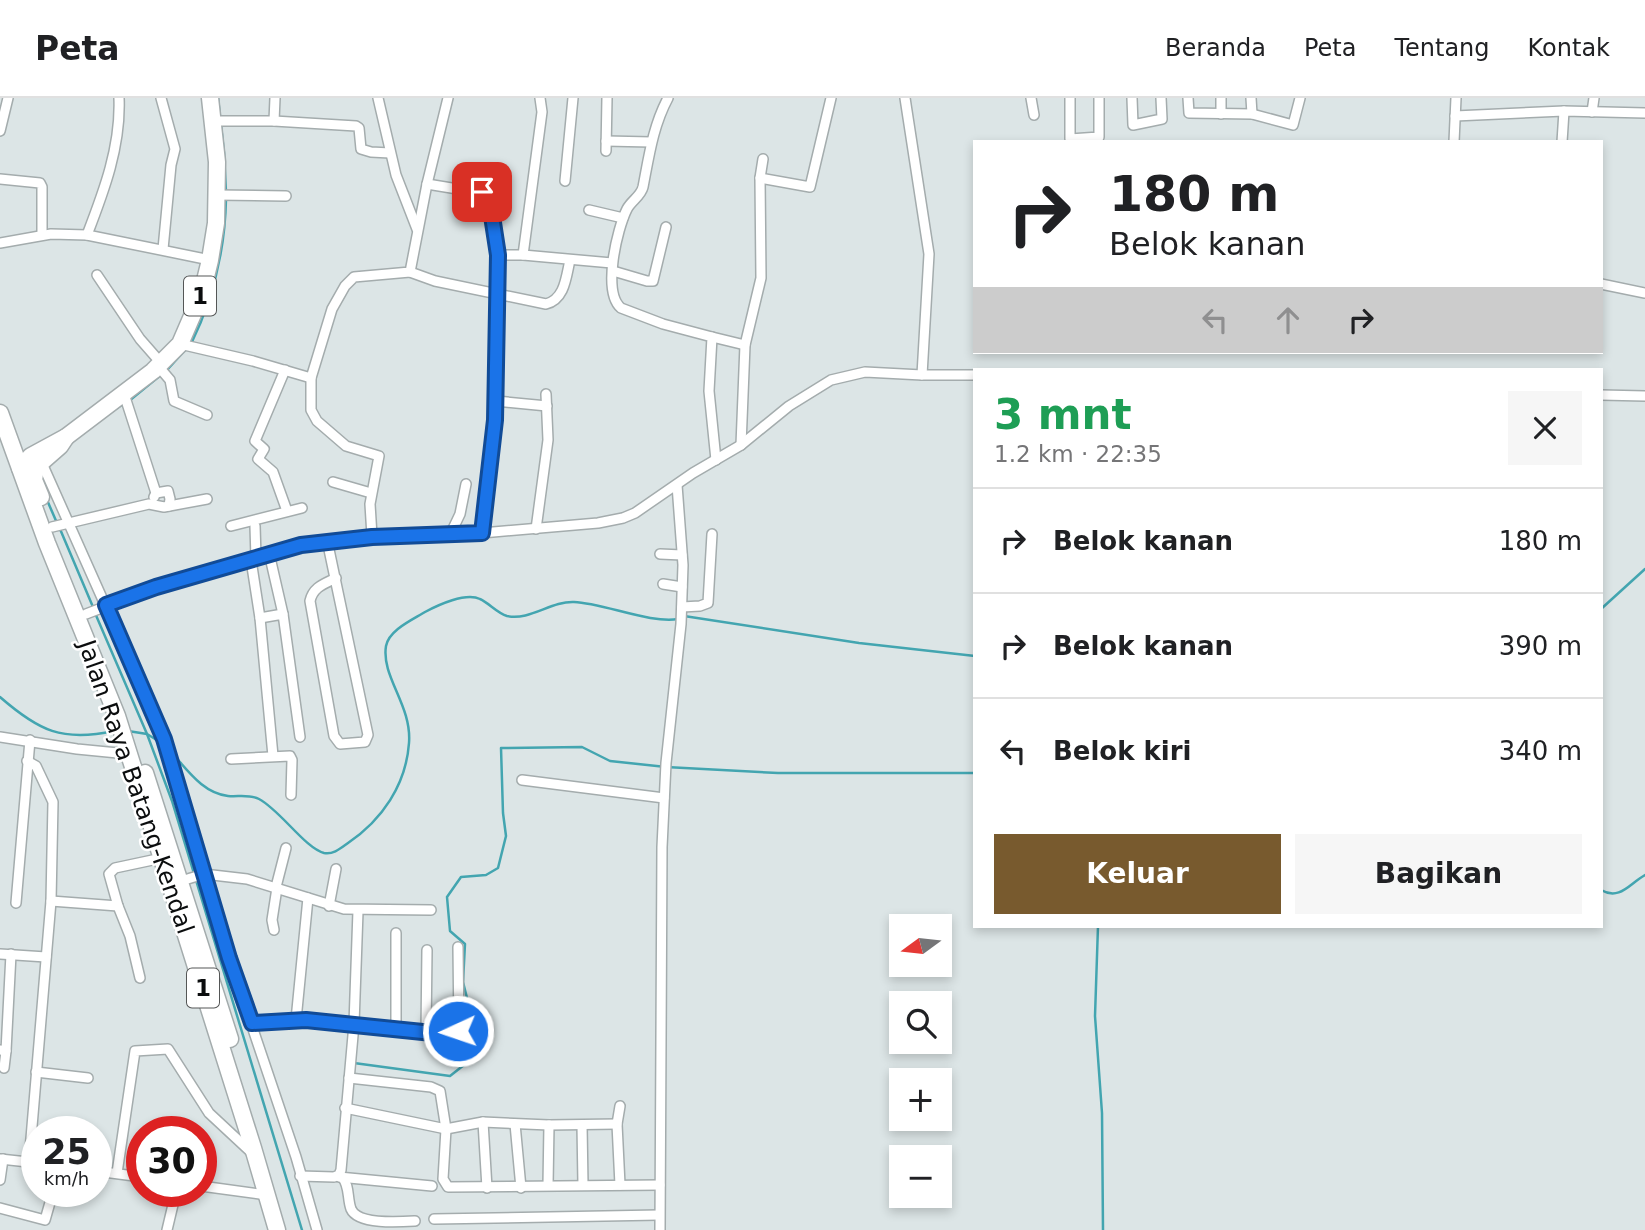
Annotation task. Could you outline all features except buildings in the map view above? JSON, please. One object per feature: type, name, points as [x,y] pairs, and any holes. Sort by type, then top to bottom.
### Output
[{"type":"highway","name":"1","points":[[0,413],[20,468],[31,456],[126,400],[160,366],[187,345],[210,260],[223,196],[217,162],[220,121],[210,98]]},
{"type":"highway","name":"1","points":[[41,461],[60,446],[66,437]]},
{"type":"highway","name":"Jalan Raya Batang-Kendal","points":[[41,461],[36,467],[34,480],[60,525],[94,610],[162,858],[277,1230]]},
{"type":"highway","name":"Jalan Raya Batang-Kendal","points":[[20,468],[47,543],[122,717]]},
{"type":"highway","name":"Jalan Raya Batang-Kendal","points":[[130,749],[183,881],[288,1230]]},
{"type":"street","points":[[0,131],[8,98]]},
{"type":"street","points":[[87,235],[103,192],[117,139],[120,123],[119,98]]},
{"type":"street","points":[[161,98],[176,153],[171,165],[163,249]]},
{"type":"street","points":[[274,121],[275,98]]},
{"type":"street","points":[[378,98],[396,175],[417,230]]},
{"type":"street","points":[[410,272],[427,184],[448,98]]},
{"type":"street","points":[[523,255],[542,112],[540,98]]},
{"type":"street","points":[[565,181],[573,98]]},
{"type":"street","points":[[606,151],[607,98]]},
{"type":"street","points":[[668,98],[651,142],[643,190],[628,206],[623,218],[612,267],[614,299],[621,308],[663,324],[745,345]]},
{"type":"street","points":[[760,178],[808,188],[812,185],[831,98]]},
{"type":"street","points":[[905,98],[929,254],[922,375]]},
{"type":"street","points":[[1031,98],[1034,115]]},
{"type":"street","points":[[1070,98],[1070,139],[1099,137],[1099,98]]},
{"type":"street","points":[[1132,98],[1132,125],[1161,119],[1161,98]]},
{"type":"street","points":[[1188,98],[1189,113],[1252,114],[1293,125],[1300,98]]},
{"type":"street","points":[[1221,98],[1221,114]]},
{"type":"street","points":[[1251,98],[1252,114]]},
{"type":"street","points":[[1454,140],[1456,98]]},
{"type":"street","points":[[1592,112],[1594,98]]},
{"type":"street","points":[[1455,116],[1564,111],[1645,113]]},
{"type":"street","points":[[1562,140],[1564,111]]},
{"type":"street","points":[[220,121],[356,125],[359,128],[362,149],[390,153]]},
{"type":"street","points":[[606,141],[651,142]]},
{"type":"street","points":[[741,445],[745,345],[761,278],[760,178],[763,159]]},
{"type":"street","points":[[0,180],[40,183],[42,235]]},
{"type":"street","points":[[427,184],[475,191],[486,196],[495,222],[498,255],[496,401],[482,533]]},
{"type":"street","points":[[223,196],[286,197]]},
{"type":"street","points":[[589,210],[623,218]]},
{"type":"street","points":[[498,255],[523,255],[612,267],[653,281],[666,227]]},
{"type":"street","points":[[0,243],[42,235],[87,235],[210,260]]},
{"type":"street","points":[[372,537],[371,493],[379,456],[346,446],[317,421],[311,410],[311,378],[332,309],[345,286],[354,277],[410,272],[435,281],[538,303],[552,303],[562,292],[570,260]]},
{"type":"street","points":[[97,275],[170,380],[174,401],[207,415]]},
{"type":"street","points":[[1603,284],[1645,293]]},
{"type":"street","points":[[712,337],[709,391],[716,460]]},
{"type":"street","points":[[187,345],[311,378]]},
{"type":"street","points":[[285,370],[255,441],[264,449],[258,459],[273,472],[287,511]]},
{"type":"street","points":[[317,1230],[296,1157],[202,874],[164,739],[94,610],[156,587],[269,553],[327,540],[536,529],[623,518],[741,445],[789,406],[831,380],[865,372],[973,375]]},
{"type":"street","points":[[536,529],[548,440],[547,394]]},
{"type":"street","points":[[1603,396],[1645,397]]},
{"type":"street","points":[[126,400],[156,494]]},
{"type":"street","points":[[496,401],[547,406]]},
{"type":"street","points":[[41,461],[60,525],[149,504],[169,506],[207,499]]},
{"type":"street","points":[[333,482],[371,493]]},
{"type":"street","points":[[450,535],[460,514],[466,484]]},
{"type":"street","points":[[660,1230],[662,847],[682,587],[677,485]]},
{"type":"street","points":[[149,504],[156,494],[168,491],[169,506]]},
{"type":"street","points":[[231,526],[302,508]]},
{"type":"street","points":[[255,526],[253,559],[274,756]]},
{"type":"street","points":[[681,614],[708,603],[712,534]]},
{"type":"street","points":[[327,540],[336,578],[368,735],[365,742],[337,743],[331,722],[310,601],[317,588],[336,578]]},
{"type":"street","points":[[269,553],[283,614],[300,737]]},
{"type":"street","points":[[660,554],[682,555]]},
{"type":"street","points":[[663,584],[682,587]]},
{"type":"street","points":[[260,618],[283,614]]},
{"type":"street","points":[[0,737],[77,749],[130,749]]},
{"type":"street","points":[[16,903],[30,740]]},
{"type":"street","points":[[231,759],[274,756],[292,758],[291,795]]},
{"type":"street","points":[[27,761],[36,766],[53,802],[51,901],[35,1116]]},
{"type":"street","points":[[522,780],[664,798]]},
{"type":"street","points":[[274,930],[272,920],[276,888],[286,848]]},
{"type":"street","points":[[140,978],[130,936],[110,880],[111,870],[162,858]]},
{"type":"street","points":[[329,906],[336,869]]},
{"type":"street","points":[[183,881],[202,874],[247,878],[329,906],[358,911],[431,910]]},
{"type":"street","points":[[296,1020],[308,898]]},
{"type":"street","points":[[51,901],[118,906]]},
{"type":"street","points":[[338,1177],[341,1170],[354,1024],[358,911]]},
{"type":"street","points":[[396,933],[396,1029]]},
{"type":"street","points":[[252,1023],[296,1020],[452,1035],[458,1031],[458,947]]},
{"type":"street","points":[[426,1033],[427,950]]},
{"type":"street","points":[[0,954],[46,957]]},
{"type":"street","points":[[4,1068],[11,954]]},
{"type":"street","points":[[117,1174],[135,1051],[167,1049],[209,1113],[255,1155]]},
{"type":"street","points":[[36,1072],[88,1077]]},
{"type":"street","points":[[349,1078],[436,1088],[440,1091],[446,1129],[443,1179],[446,1186],[521,1188],[548,1185],[660,1185]]},
{"type":"street","points":[[620,1106],[617,1124],[620,1185]]},
{"type":"street","points":[[345,1108],[446,1129],[483,1122],[617,1124]]},
{"type":"street","points":[[483,1122],[487,1188]]},
{"type":"street","points":[[515,1124],[521,1188]]},
{"type":"street","points":[[548,1185],[549,1125]]},
{"type":"street","points":[[582,1125],[583,1185]]},
{"type":"street","points":[[0,1181],[2,1159],[21,1161]]},
{"type":"street","points":[[112,1173],[126,1175]]},
{"type":"street","points":[[300,1175],[432,1186]]},
{"type":"street","points":[[338,1177],[346,1183],[355,1214],[369,1220],[396,1223],[415,1221]]},
{"type":"street","points":[[217,1188],[267,1195]]},
{"type":"street","points":[[0,1208],[44,1225],[49,1207]]},
{"type":"street","points":[[167,1230],[172,1207]]},
{"type":"street","points":[[434,1219],[659,1215]]},
{"type":"waterway","points":[[218,98],[226,192]]},
{"type":"waterway","points":[[191,344],[206,309],[216,273],[226,199]]},
{"type":"waterway","points":[[167,370],[186,349]]},
{"type":"waterway","points":[[129,401],[162,374]]},
{"type":"waterway","points":[[111,412],[123,404]]},
{"type":"waterway","points":[[47,500],[57,523]]},
{"type":"waterway","points":[[60,529],[93,607]]},
{"type":"waterway","points":[[1603,607],[1645,569]]},
{"type":"waterway","points":[[170,751],[210,790],[228,796],[259,799],[309,844],[324,853],[331,853],[343,847],[371,824],[390,800],[403,773],[409,729],[386,658],[388,640],[402,626],[437,606],[467,597],[480,599],[500,613],[516,617],[557,604],[574,602],[654,619],[678,619]]},
{"type":"waterway","points":[[95,613],[147,734],[172,801],[302,1230]]},
{"type":"waterway","points":[[684,616],[859,643],[973,656]]},
{"type":"waterway","points":[[0,697],[39,726],[52,731],[80,735],[114,731]]},
{"type":"waterway","points":[[128,731],[147,734],[160,742]]},
{"type":"waterway","points":[[354,1063],[450,1076],[488,1046],[487,1019],[467,998],[463,982],[465,944],[450,931],[447,897],[461,877],[486,875],[498,868],[506,836],[501,748],[582,747],[610,761],[778,773],[973,773]]},
{"type":"waterway","points":[[1603,891],[1619,892],[1645,875]]},
{"type":"waterway","points":[[1098,928],[1095,1016],[1102,1113],[1103,1230]]},
{"type":"route","points":[[458,1031],[452,1035],[306,1020],[252,1023],[229,958],[164,739],[106,605],[269,553],[327,540],[482,533],[495,420],[498,255],[495,222],[490,203],[482,192]]}]
